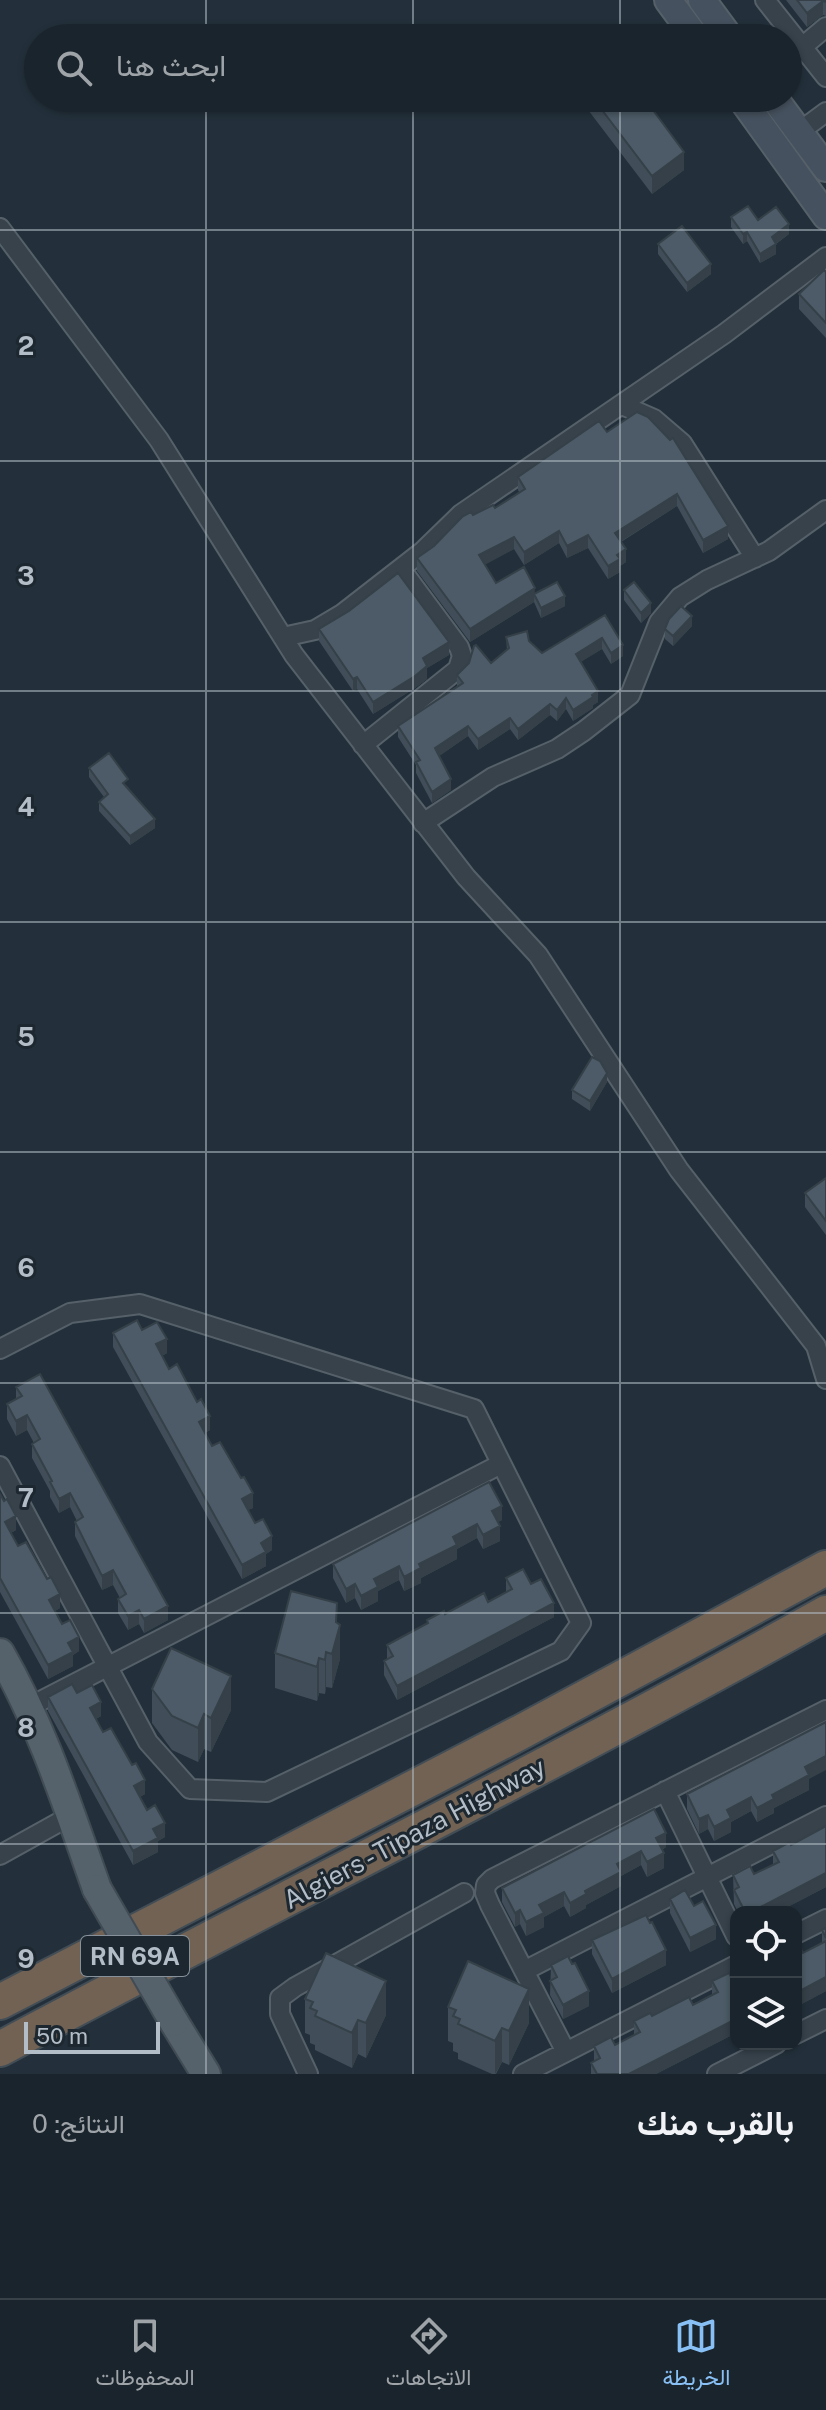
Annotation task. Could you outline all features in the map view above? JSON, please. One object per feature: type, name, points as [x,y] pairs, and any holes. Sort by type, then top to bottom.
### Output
[{"type":"highway","name":"Algiers - Tipaza Highway","points":[[0,2002],[521,1732],[826,1568]]},
{"type":"highway","name":"Algiers - Tipaza Highway","points":[[0,2049],[413,1836],[826,1613]]},
{"type":"main road","points":[[668,0],[686,24]]},
{"type":"main road","points":[[702,0],[720,24]]},
{"type":"main road","points":[[751,112],[826,216]]},
{"type":"main road","points":[[784,112],[826,168]]},
{"type":"main road","name":"RN 69A","points":[[0,1653],[29,1707],[62,1786],[97,1889],[206,2074]]},
{"type":"street","points":[[765,0],[783,24]]},
{"type":"street","points":[[802,47],[826,27]]},
{"type":"street","points":[[802,49],[826,77]]},
{"type":"street","points":[[799,132],[826,112]]},
{"type":"street","points":[[0,228],[159,440],[283,637],[466,877],[538,955],[679,1170],[816,1346],[826,1379]]},
{"type":"street","points":[[283,637],[315,630],[329,623],[423,551],[461,514],[724,334],[826,257]]},
{"type":"street","points":[[622,405],[654,419],[682,443],[755,558]]},
{"type":"street","points":[[423,823],[493,777],[557,749],[584,731],[630,695],[659,622],[680,597],[707,580],[776,547],[826,510]]},
{"type":"street","points":[[363,745],[458,669],[461,663],[459,647],[401,569]]},
{"type":"street","points":[[0,1349],[70,1313],[140,1304],[474,1409],[581,1623],[561,1651],[267,1792],[190,1789],[148,1742],[0,1466]]},
{"type":"street","points":[[29,1707],[501,1464]]},
{"type":"street","points":[[558,2062],[524,1971],[485,1893],[486,1885],[492,1879],[826,1710]]},
{"type":"street","points":[[665,1791],[730,1924]]},
{"type":"street","points":[[0,1855],[72,1815]]},
{"type":"street","points":[[524,1971],[826,1816]]},
{"type":"street","points":[[308,2074],[280,2014],[280,1998],[464,1893]]},
{"type":"street","points":[[802,1931],[826,1919]]},
{"type":"street","points":[[523,2074],[558,2062],[730,1968]]},
{"type":"street","points":[[802,2031],[826,2019]]},
{"type":"street","points":[[717,2074],[764,2050]]},
{"type":"building","points":[[797,0],[826,0],[826,2],[807,13]]},
{"type":"building","points":[[604,112],[654,112],[684,152],[652,176]]},
{"type":"building","points":[[748,206],[758,220],[776,207],[789,224],[772,237],[776,244],[760,254],[747,232],[743,234],[731,217]]},
{"type":"building","points":[[682,226],[711,264],[687,283],[658,244]]},
{"type":"building","points":[[824,270],[826,272],[826,323],[799,294]]},
{"type":"building","points":[[637,412],[648,417],[670,440],[673,438],[728,526],[703,540],[677,494],[615,533],[626,549],[617,555],[620,559],[608,566],[588,535],[567,546],[559,531],[524,552],[514,537],[479,555],[496,583],[524,567],[535,588],[470,629],[417,558],[434,546],[462,517],[493,505],[495,508],[525,489],[518,477],[599,421],[607,432]]},
{"type":"building","points":[[398,573],[449,642],[423,658],[427,666],[415,676],[373,702],[357,677],[353,679],[319,629],[349,611]]},
{"type":"building","points":[[557,582],[565,596],[541,608],[534,594]]},
{"type":"building","points":[[634,582],[651,603],[641,613],[624,590]]},
{"type":"building","points":[[681,606],[692,616],[673,636],[665,629],[669,619]]},
{"type":"building","points":[[605,615],[623,645],[611,653],[602,638],[576,654],[598,691],[593,697],[573,710],[566,698],[557,710],[550,704],[518,729],[510,718],[478,739],[468,726],[435,748],[451,779],[432,792],[416,762],[420,760],[398,726],[463,683],[457,675],[469,663],[474,646],[491,663],[509,648],[506,637],[527,631],[529,641],[542,653]]},
{"type":"building","points":[[109,753],[128,779],[123,783],[155,819],[130,836],[99,802],[108,794],[89,768]]},
{"type":"building","points":[[592,1057],[600,1061],[607,1073],[590,1101],[572,1090]]},
{"type":"building","points":[[826,1178],[826,1221],[805,1193]]},
{"type":"building","points":[[137,1320],[142,1330],[157,1322],[167,1339],[156,1344],[169,1369],[177,1364],[197,1402],[201,1399],[210,1416],[199,1422],[212,1446],[220,1442],[241,1478],[244,1477],[253,1493],[242,1499],[255,1523],[263,1519],[272,1536],[261,1543],[266,1552],[242,1565],[113,1333]]},
{"type":"building","points":[[40,1374],[168,1606],[144,1619],[139,1610],[128,1616],[118,1599],[126,1594],[113,1570],[102,1576],[75,1522],[83,1517],[70,1493],[59,1499],[32,1444],[40,1439],[27,1415],[16,1421],[7,1404],[22,1396],[16,1387]]},
{"type":"building","points":[[489,1482],[502,1506],[492,1511],[500,1526],[483,1535],[477,1524],[453,1537],[457,1545],[419,1564],[421,1568],[404,1577],[399,1566],[374,1579],[378,1587],[361,1596],[355,1584],[346,1589],[333,1564]]},
{"type":"building","points":[[0,1494],[4,1501],[7,1499],[16,1516],[5,1522],[18,1546],[26,1542],[47,1579],[51,1577],[60,1594],[49,1600],[62,1624],[70,1620],[79,1637],[68,1643],[73,1652],[48,1665],[0,1578]]},
{"type":"building","points":[[523,1569],[531,1584],[541,1579],[554,1603],[397,1686],[384,1661],[393,1656],[387,1645],[428,1623],[427,1620],[484,1593],[488,1602],[512,1589],[506,1578]]},
{"type":"building","points":[[291,1591],[337,1603],[336,1622],[340,1625],[332,1654],[326,1652],[325,1660],[319,1658],[317,1667],[275,1653]]},
{"type":"building","points":[[171,1648],[231,1676],[211,1718],[204,1714],[198,1728],[172,1716],[152,1689]]},
{"type":"building","points":[[72,1684],[77,1693],[92,1685],[101,1702],[90,1708],[103,1732],[111,1728],[132,1765],[136,1763],[145,1780],[134,1786],[147,1810],[155,1805],[165,1823],[153,1829],[158,1838],[133,1851],[48,1697]]},
{"type":"building","points":[[826,1722],[826,1756],[805,1767],[809,1775],[772,1795],[774,1799],[757,1808],[751,1797],[727,1810],[731,1818],[714,1827],[708,1815],[699,1819],[687,1794]]},
{"type":"building","points":[[654,1809],[666,1833],[656,1838],[664,1853],[647,1862],[641,1851],[617,1864],[621,1872],[585,1891],[586,1894],[570,1903],[564,1892],[539,1905],[544,1913],[526,1922],[520,1910],[515,1913],[502,1888]]},
{"type":"building","points":[[826,1826],[826,1873],[763,1906],[742,1906],[734,1890],[739,1887],[733,1875],[750,1866],[754,1874],[779,1862],[773,1851],[790,1842],[791,1845]]},
{"type":"building","points":[[685,1890],[694,1906],[703,1901],[716,1925],[690,1938],[670,1899]]},
{"type":"building","points":[[646,1915],[666,1950],[612,1979],[592,1940]]},
{"type":"building","points":[[826,1941],[826,1977],[802,1990],[802,1951]]},
{"type":"building","points":[[326,1953],[386,1981],[366,2023],[358,2020],[352,2033],[315,2016],[317,2011],[310,2008],[313,2002],[305,1999]]},
{"type":"building","points":[[568,1956],[572,1964],[575,1963],[589,1991],[563,2005],[550,1981],[557,1977],[551,1965]]},
{"type":"building","points":[[468,1961],[529,1989],[509,2031],[502,2028],[495,2041],[458,2024],[460,2019],[453,2016],[456,2010],[448,2007]]},
{"type":"building","points":[[730,1975],[730,2022],[629,2074],[597,2074],[591,2063],[600,2058],[594,2046],[611,2037],[615,2045],[640,2032],[634,2021],[650,2013],[652,2016],[689,1997],[693,2005],[718,1992],[712,1981]]}]
